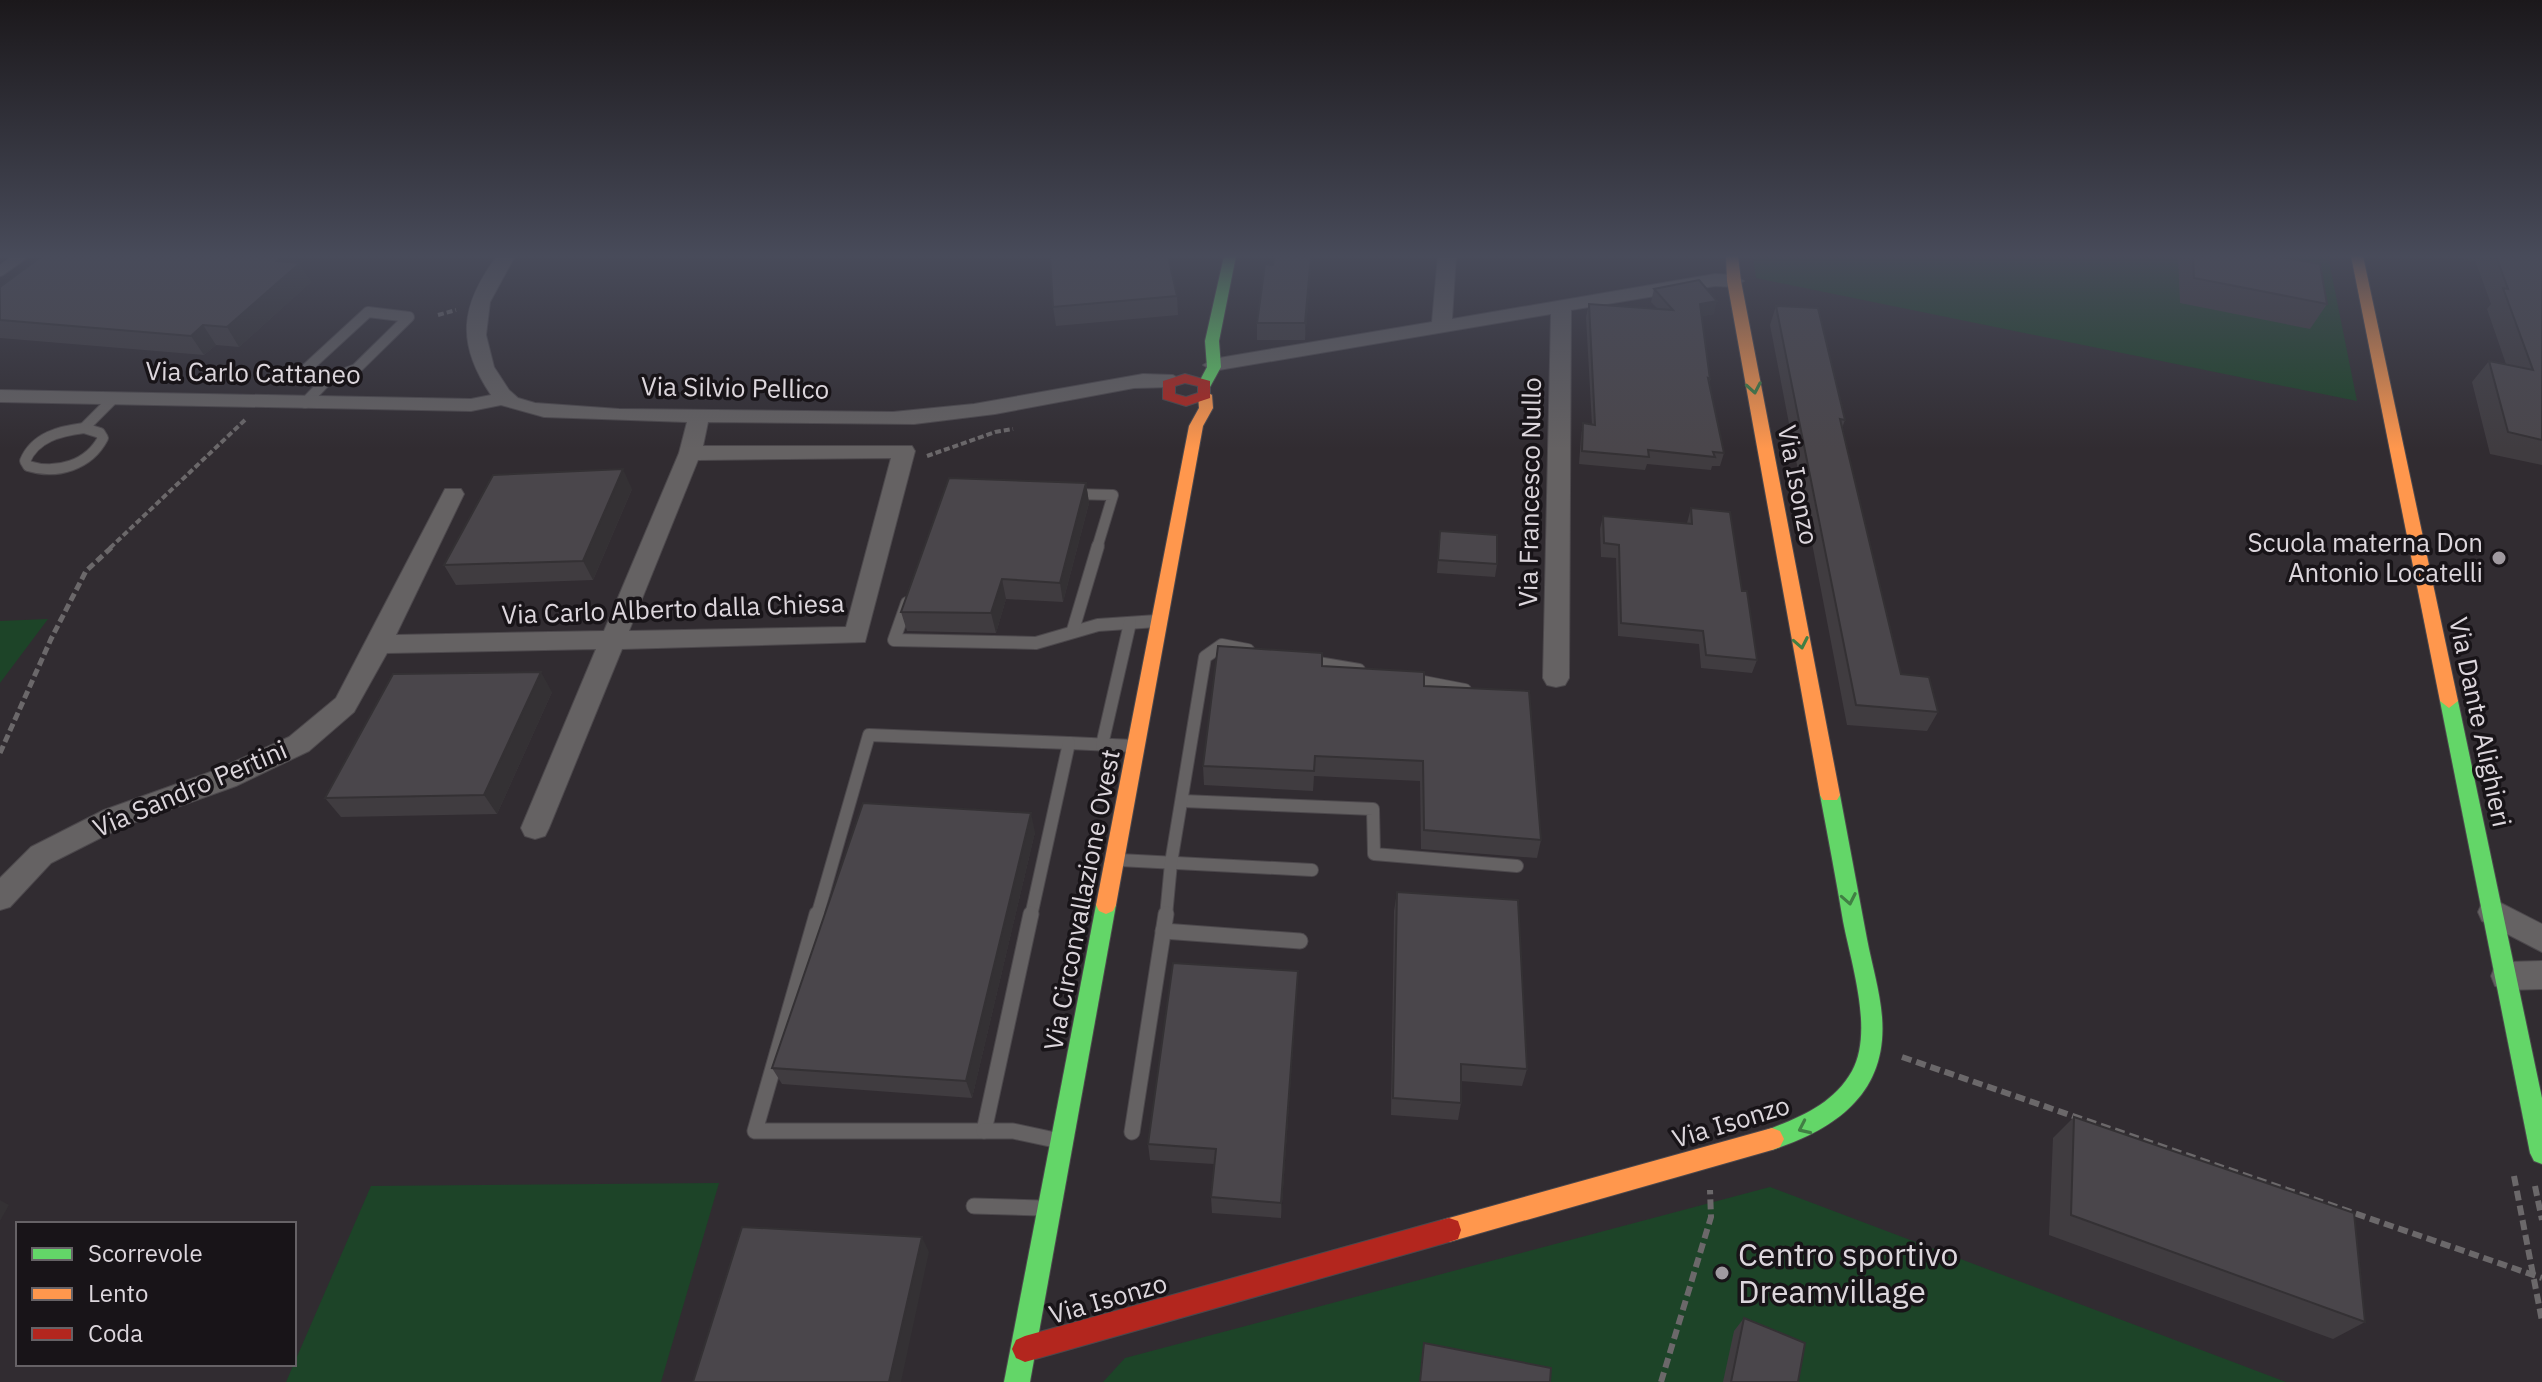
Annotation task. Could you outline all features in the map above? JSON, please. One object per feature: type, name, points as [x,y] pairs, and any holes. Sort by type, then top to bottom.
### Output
[{"type":"street","points":[[476,320],[477,351],[484,371],[505,398]]},
{"type":"street","name":"Via Circonvallazione Ovest","points":[[1017,1382],[1196,426],[1206,408],[1205,389],[1219,320]]},
{"type":"street","points":[[1442,320],[1442,326]]},
{"type":"street","points":[[1175,389],[1212,360],[1476,320]]},
{"type":"street","name":"Via Francesco Nullo","points":[[1556,678],[1561,320]]},
{"type":"street","name":"Via Isonzo","points":[[1025,1349],[1801,1131],[1837,1110],[1858,1083],[1871,1046],[1868,1001],[1741,320]]},
{"type":"street","name":"Via Dante Alighieri","points":[[2370,320],[2542,1153]]},
{"type":"street","name":"Via Silvio Pellico","points":[[505,398],[526,407],[570,412],[935,416],[1123,384],[1152,396],[1175,389]]},
{"type":"street","points":[[1175,389],[1205,389]]},
{"type":"street","points":[[1175,389],[1181,415],[1196,426]]},
{"type":"street","name":"Via Carlo Cattaneo","points":[[0,396],[471,405],[505,398]]},
{"type":"street","points":[[535,828],[690,453],[699,415]]},
{"type":"street","points":[[690,453],[904,451],[902,458]]},
{"type":"street","name":"Via Carlo Alberto dalla Chiesa","points":[[379,644],[856,636],[902,458]]},
{"type":"street","name":"Via Sandro Pertini","points":[[0,898],[41,855],[114,818],[226,778],[299,744],[345,705],[379,644],[453,494]]},
{"type":"street","points":[[2493,912],[2542,939]]},
{"type":"street","points":[[2506,976],[2542,975]]},
{"type":"lane","points":[[327,380],[305,370],[359,320]]},
{"type":"lane","points":[[305,403],[327,380],[356,369],[405,320]]},
{"type":"lane","points":[[84,428],[100,433],[103,438],[96,451],[78,462],[43,470],[28,466],[25,461],[31,449],[49,436],[84,428],[113,399]]},
{"type":"lane","points":[[1068,493],[1113,495],[1073,630]]},
{"type":"lane","points":[[910,595],[894,640],[1036,643],[1073,630],[1161,621]]},
{"type":"lane","points":[[1102,745],[1130,623]]},
{"type":"lane","points":[[1132,1132],[1205,657],[1222,645],[1267,654]]},
{"type":"lane","points":[[1298,659],[1374,673]]},
{"type":"lane","points":[[1389,676],[1480,693]]},
{"type":"lane","points":[[1063,1142],[1013,1131],[755,1131],[869,735],[1137,746]]},
{"type":"lane","points":[[984,1131],[1069,743]]},
{"type":"lane","points":[[1183,801],[1373,809],[1374,854],[1517,866]]},
{"type":"lane","points":[[1116,860],[1312,870]]},
{"type":"lane","points":[[1163,931],[1300,941]]},
{"type":"lane","points":[[974,1206],[1051,1208]]},
{"type":"path","points":[[0,753],[51,639],[86,571],[264,402]]},
{"type":"path","points":[[902,458],[922,457],[995,432],[1013,429]]},
{"type":"path","points":[[1871,1046],[2542,1278]]},
{"type":"path","points":[[1661,1382],[1711,1217],[1708,1157]]},
{"type":"green space","points":[[1964,320],[2341,320],[2357,401]]},
{"type":"green space","points":[[48,619],[0,683],[0,621]]},
{"type":"green space","points":[[719,1183],[661,1382],[286,1382],[293,1366],[296,1366],[296,1359],[371,1186]]},
{"type":"green space","name":"Centro sportivo Dreamvillage","points":[[1770,1187],[2286,1382],[1103,1382],[1125,1358]]},
{"type":"building","points":[[6,320],[234,320],[227,327],[203,325],[191,336]]},
{"type":"building","points":[[1257,320],[1305,320],[1305,323],[1257,323]]},
{"type":"building","points":[[1590,320],[1702,320],[1708,378],[1724,453],[1713,452],[1715,457],[1648,450],[1649,457],[1582,451],[1583,423],[1595,425]]},
{"type":"building","points":[[1779,320],[1821,320],[1845,420],[1840,419],[1901,674],[1929,677],[1938,712],[1856,705]]},
{"type":"building","points":[[2515,320],[2542,320],[2542,440],[2508,432],[2489,361],[2533,370]]},
{"type":"building","points":[[623,469],[583,561],[444,565],[493,475]]},
{"type":"building","points":[[949,478],[1086,483],[1060,583],[1002,579],[991,613],[901,612]]},
{"type":"building","points":[[1691,508],[1730,512],[1742,591],[1747,591],[1757,660],[1706,655],[1703,631],[1621,623],[1619,545],[1604,543],[1603,516],[1692,524]]},
{"type":"building","points":[[1440,531],[1497,535],[1497,564],[1438,560]]},
{"type":"building","points":[[1218,646],[1322,653],[1322,666],[1424,672],[1424,686],[1529,691],[1541,840],[1424,830],[1423,761],[1315,756],[1314,771],[1203,766]]},
{"type":"building","points":[[541,672],[484,795],[325,798],[393,674]]},
{"type":"building","points":[[863,803],[1031,813],[966,1081],[772,1068]]},
{"type":"building","points":[[1397,892],[1518,900],[1527,1069],[1461,1064],[1461,1103],[1393,1098]]},
{"type":"building","points":[[1173,963],[1298,971],[1281,1203],[1211,1197],[1216,1149],[1148,1144]]},
{"type":"building","points":[[2074,1117],[2354,1213],[2365,1322],[2071,1215]]},
{"type":"building","points":[[742,1227],[922,1237],[889,1382],[693,1382]]},
{"type":"building","points":[[1744,1318],[1805,1343],[1798,1382],[1731,1382]]},
{"type":"building","points":[[1424,1343],[1551,1368],[1550,1382],[1420,1382]]},
{"type":"traffic: fast","points":[[1205,384],[1214,367],[1212,341],[1216,320]]},
{"type":"traffic: fast","points":[[2449,701],[2542,1153]]},
{"type":"traffic: fast","points":[[1772,1139],[1806,1126],[1837,1106],[1860,1079],[1871,1043],[1868,991],[1830,795]]},
{"type":"traffic: fast","points":[[1017,1382],[1106,905]]},
{"type":"traffic: slow","points":[[1741,320],[1830,795]]},
{"type":"traffic: slow","points":[[2370,320],[2449,701]]},
{"type":"traffic: slow","points":[[1106,905],[1196,426],[1206,408],[1205,395]]},
{"type":"traffic: slow","points":[[1449,1230],[1772,1139]]},
{"type":"traffic: jam","points":[[1185,378],[1205,384],[1205,395],[1186,402],[1168,396],[1168,384],[1185,378]]},
{"type":"traffic: jam","points":[[1025,1349],[1449,1230]]},
{"type":"place","name":"Scuola materna Don Antonio Locatelli","points":[[2499,558]]},
{"type":"place","name":"Centro sportivo Dreamvillage","points":[[1722,1273]]}]
